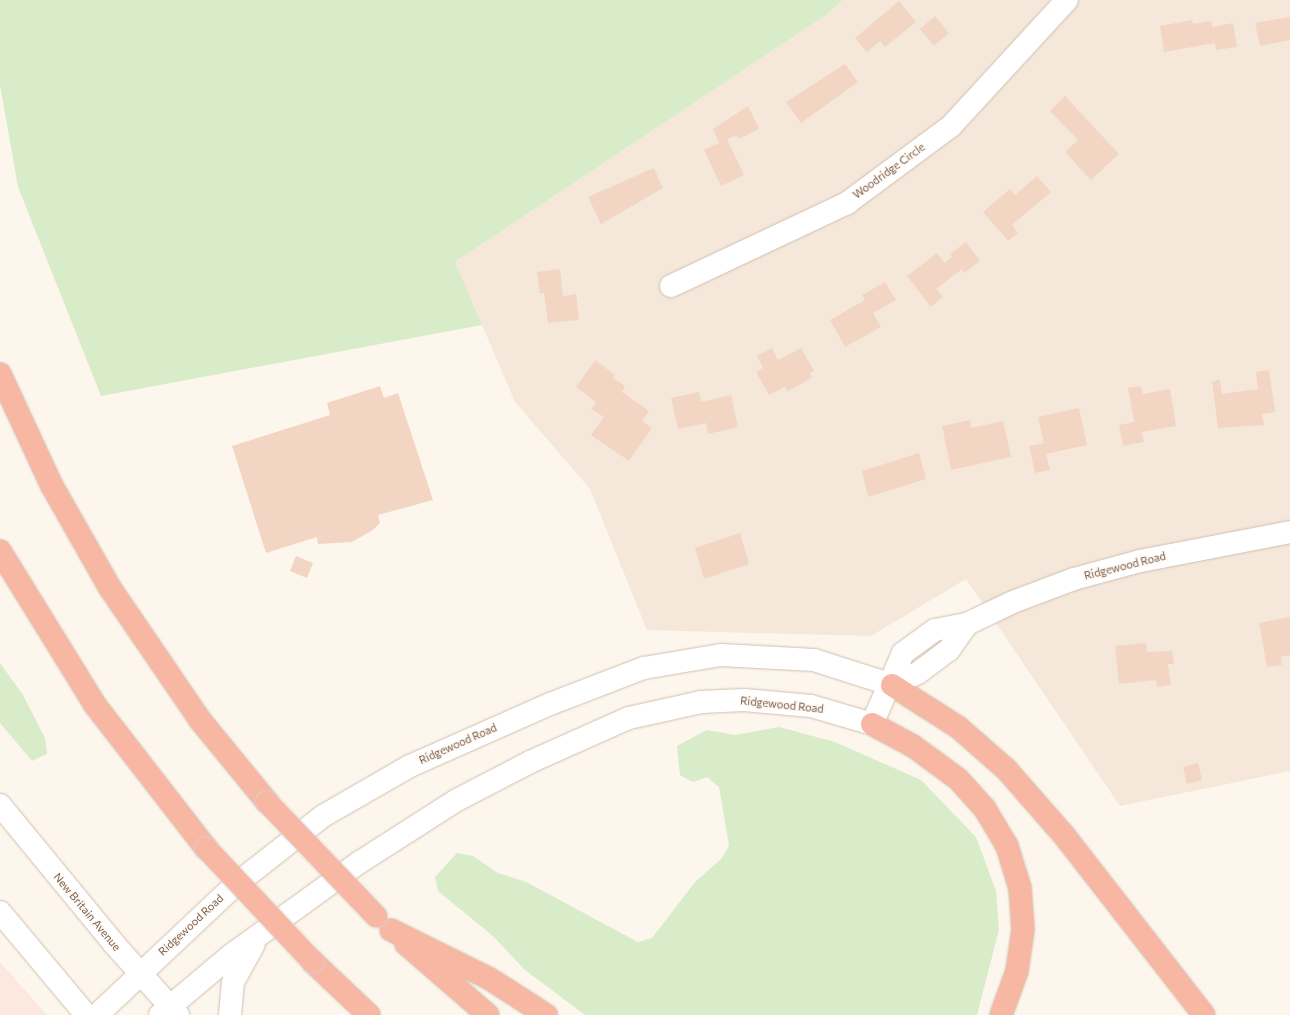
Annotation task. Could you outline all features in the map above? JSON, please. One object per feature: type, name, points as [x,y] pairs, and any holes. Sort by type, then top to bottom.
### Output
[{"type":"highway","points":[[0,374],[52,486],[110,588],[200,720],[267,802],[383,923],[488,1015]]},
{"type":"highway","points":[[0,551],[95,705],[206,848],[314,962],[369,1015]]},
{"type":"highway","points":[[892,685],[958,727],[1015,778],[1204,1015]]},
{"type":"highway","points":[[872,724],[928,755],[968,788],[994,821],[1007,846],[1020,888],[1023,929],[1017,971],[1001,1015]]},
{"type":"highway","points":[[383,923],[484,976],[546,1015]]},
{"type":"highway","points":[[336,984],[353,1015]]},
{"type":"main road","name":"Woodridge Circle","points":[[671,286],[847,202],[951,126],[1067,0]]},
{"type":"main road","name":"Ridgewood Road","points":[[170,1012],[267,929],[360,862],[458,800],[564,746],[629,718],[687,704],[744,700],[811,706],[872,724],[892,685],[895,665],[903,653],[934,630],[968,624],[1013,602],[1095,573],[1290,532]]},
{"type":"main road","name":"Ridgewood Road","points":[[97,1015],[139,974],[267,857],[350,799],[475,736],[627,673],[689,659],[755,654],[814,660],[892,685]]},
{"type":"main road","name":"New Britain Avenue","points":[[0,804],[170,1012]]},
{"type":"main road","points":[[0,912],[86,1015]]},
{"type":"main road","points":[[230,1015],[229,1000],[241,965],[267,929]]},
{"type":"shaded area","points":[[843,0],[1290,0],[1290,771],[1120,806],[966,579],[871,636],[647,630],[590,489],[515,402],[455,262],[826,15]]},
{"type":"shaded area","points":[[0,962],[47,1015],[0,1015]]},
{"type":"green space","points":[[0,0],[843,0],[826,15],[455,262],[482,325],[101,396],[18,187],[0,85]]},
{"type":"green space","points":[[0,663],[23,695],[45,738],[47,754],[32,761],[0,723]]},
{"type":"green space","points":[[779,727],[835,742],[921,780],[976,837],[996,891],[999,930],[977,1015],[585,1015],[525,970],[493,936],[438,891],[435,877],[457,853],[473,856],[498,873],[526,882],[638,942],[652,938],[695,882],[721,859],[729,846],[719,787],[707,777],[693,782],[680,775],[677,746],[707,730],[735,735]]},
{"type":"building","points":[[899,1],[916,22],[885,47],[880,41],[867,52],[855,38]]},
{"type":"building","points":[[935,16],[949,33],[934,46],[920,29]]},
{"type":"building","points":[[1290,17],[1290,40],[1260,46],[1255,23]]},
{"type":"building","points":[[1192,20],[1193,24],[1211,21],[1212,27],[1233,23],[1237,47],[1216,50],[1215,43],[1164,52],[1160,26]]},
{"type":"building","points":[[845,64],[858,82],[801,123],[786,102]]},
{"type":"building","points":[[1065,96],[1119,154],[1091,180],[1065,152],[1078,140],[1050,111]]},
{"type":"building","points":[[748,106],[759,129],[739,139],[737,135],[727,139],[744,175],[721,186],[704,150],[719,143],[713,129]]},
{"type":"building","points":[[654,168],[663,188],[601,224],[588,197]]},
{"type":"building","points":[[1037,176],[1051,192],[1012,225],[1018,233],[1008,241],[983,212],[1010,189],[1015,195]]},
{"type":"building","points":[[966,242],[980,261],[964,273],[962,269],[936,289],[943,297],[931,307],[907,276],[937,253],[945,263],[952,257],[950,254]]},
{"type":"building","points":[[560,269],[563,296],[576,294],[579,320],[548,323],[544,293],[540,293],[537,272]]},
{"type":"building","points":[[885,282],[896,300],[873,313],[881,327],[845,347],[830,320],[865,300],[862,295]]},
{"type":"building","points":[[772,348],[778,360],[801,348],[814,371],[810,373],[812,378],[788,391],[785,387],[769,395],[756,372],[763,368],[757,356]]},
{"type":"building","points":[[595,360],[615,375],[613,378],[625,386],[622,392],[649,411],[642,421],[652,428],[629,461],[591,435],[604,417],[591,409],[596,402],[576,387]]},
{"type":"building","points":[[1269,370],[1275,412],[1262,414],[1264,425],[1218,428],[1212,381],[1220,380],[1222,394],[1258,389],[1256,372]]},
{"type":"building","points":[[380,386],[384,398],[398,393],[433,500],[378,515],[380,523],[373,530],[352,542],[318,544],[317,537],[266,553],[232,446],[330,415],[327,403]]},
{"type":"building","points":[[1141,386],[1143,394],[1170,389],[1176,426],[1142,432],[1144,442],[1123,446],[1119,425],[1134,422],[1128,388]]},
{"type":"building","points":[[699,392],[701,402],[731,395],[738,427],[708,434],[706,423],[678,429],[671,398]]},
{"type":"building","points":[[1079,408],[1087,445],[1046,454],[1050,470],[1035,473],[1029,446],[1044,443],[1038,417]]},
{"type":"building","points":[[970,420],[971,428],[1003,421],[1011,457],[951,470],[942,426]]},
{"type":"building","points":[[919,453],[926,479],[868,497],[862,471]]},
{"type":"building","points":[[740,533],[749,564],[704,579],[695,548]]},
{"type":"building","points":[[296,556],[313,563],[307,578],[290,571]]},
{"type":"building","points":[[1290,617],[1290,655],[1281,657],[1282,665],[1267,667],[1259,623]]},
{"type":"building","points":[[1146,643],[1147,652],[1172,651],[1174,664],[1168,664],[1171,685],[1157,687],[1156,680],[1119,684],[1115,646]]},
{"type":"building","points":[[1198,763],[1202,780],[1187,784],[1183,767]]}]
